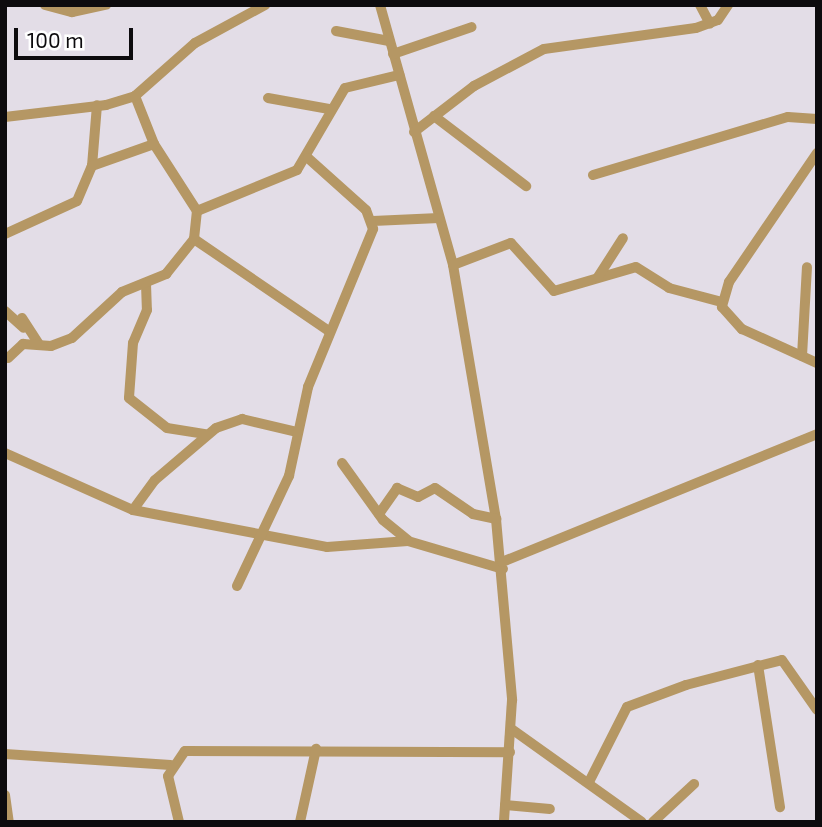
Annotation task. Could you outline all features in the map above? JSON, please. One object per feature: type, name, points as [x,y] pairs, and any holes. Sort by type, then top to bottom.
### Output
[{"type":"street","points":[[45,5],[72,12],[106,5]]},
{"type":"street","points":[[5,117],[97,105],[135,96],[195,43],[265,5]]},
{"type":"street","points":[[380,5],[453,265],[503,565],[513,730],[504,822]]},
{"type":"street","points":[[700,5],[710,24]]},
{"type":"street","points":[[414,132],[434,116],[544,49],[710,24],[728,5]]},
{"type":"street","points":[[393,54],[471,27]]},
{"type":"street","points":[[336,31],[389,41]]},
{"type":"street","points":[[197,211],[288,175],[308,158],[329,109],[354,82],[399,75]]},
{"type":"street","points":[[8,358],[23,344],[72,338],[100,308],[175,266],[194,239],[197,211],[155,144],[135,96]]},
{"type":"street","points":[[268,98],[329,109]]},
{"type":"street","points":[[5,234],[69,209],[92,166],[97,105]]},
{"type":"street","points":[[434,116],[526,186]]},
{"type":"street","points":[[593,175],[788,117],[817,119]]},
{"type":"street","points":[[92,166],[155,144]]},
{"type":"street","points":[[722,302],[729,282],[817,153]]},
{"type":"street","points":[[308,158],[342,183],[373,221]]},
{"type":"street","points":[[373,221],[439,218]]},
{"type":"street","points":[[237,586],[289,476],[298,432],[329,331],[373,221]]},
{"type":"street","points":[[598,277],[623,238]]},
{"type":"street","points":[[194,239],[329,331]]},
{"type":"street","points":[[453,265],[511,243],[554,291],[636,267],[669,288],[722,302],[742,329],[817,363]]},
{"type":"street","points":[[802,356],[807,267]]},
{"type":"street","points":[[146,284],[147,310],[134,343],[128,398],[167,428],[206,434]]},
{"type":"street","points":[[5,312],[23,323],[39,343]]},
{"type":"street","points":[[133,510],[206,434],[242,419],[298,432]]},
{"type":"street","points":[[5,453],[133,510],[327,547],[408,541],[503,565],[817,434]]},
{"type":"street","points":[[342,463],[379,514],[408,541]]},
{"type":"street","points":[[379,514],[397,488],[418,497],[435,488],[473,514],[496,519]]},
{"type":"street","points":[[589,782],[627,707],[758,665],[788,663],[817,710]]},
{"type":"street","points":[[758,665],[780,807]]},
{"type":"street","points":[[513,730],[642,822]]},
{"type":"street","points":[[5,754],[171,765],[185,751],[316,749],[510,752]]},
{"type":"street","points":[[300,822],[316,749]]},
{"type":"street","points":[[171,765],[179,822]]},
{"type":"street","points":[[653,822],[694,784]]},
{"type":"street","points":[[5,795],[9,822]]},
{"type":"street","points":[[505,805],[550,809]]}]
